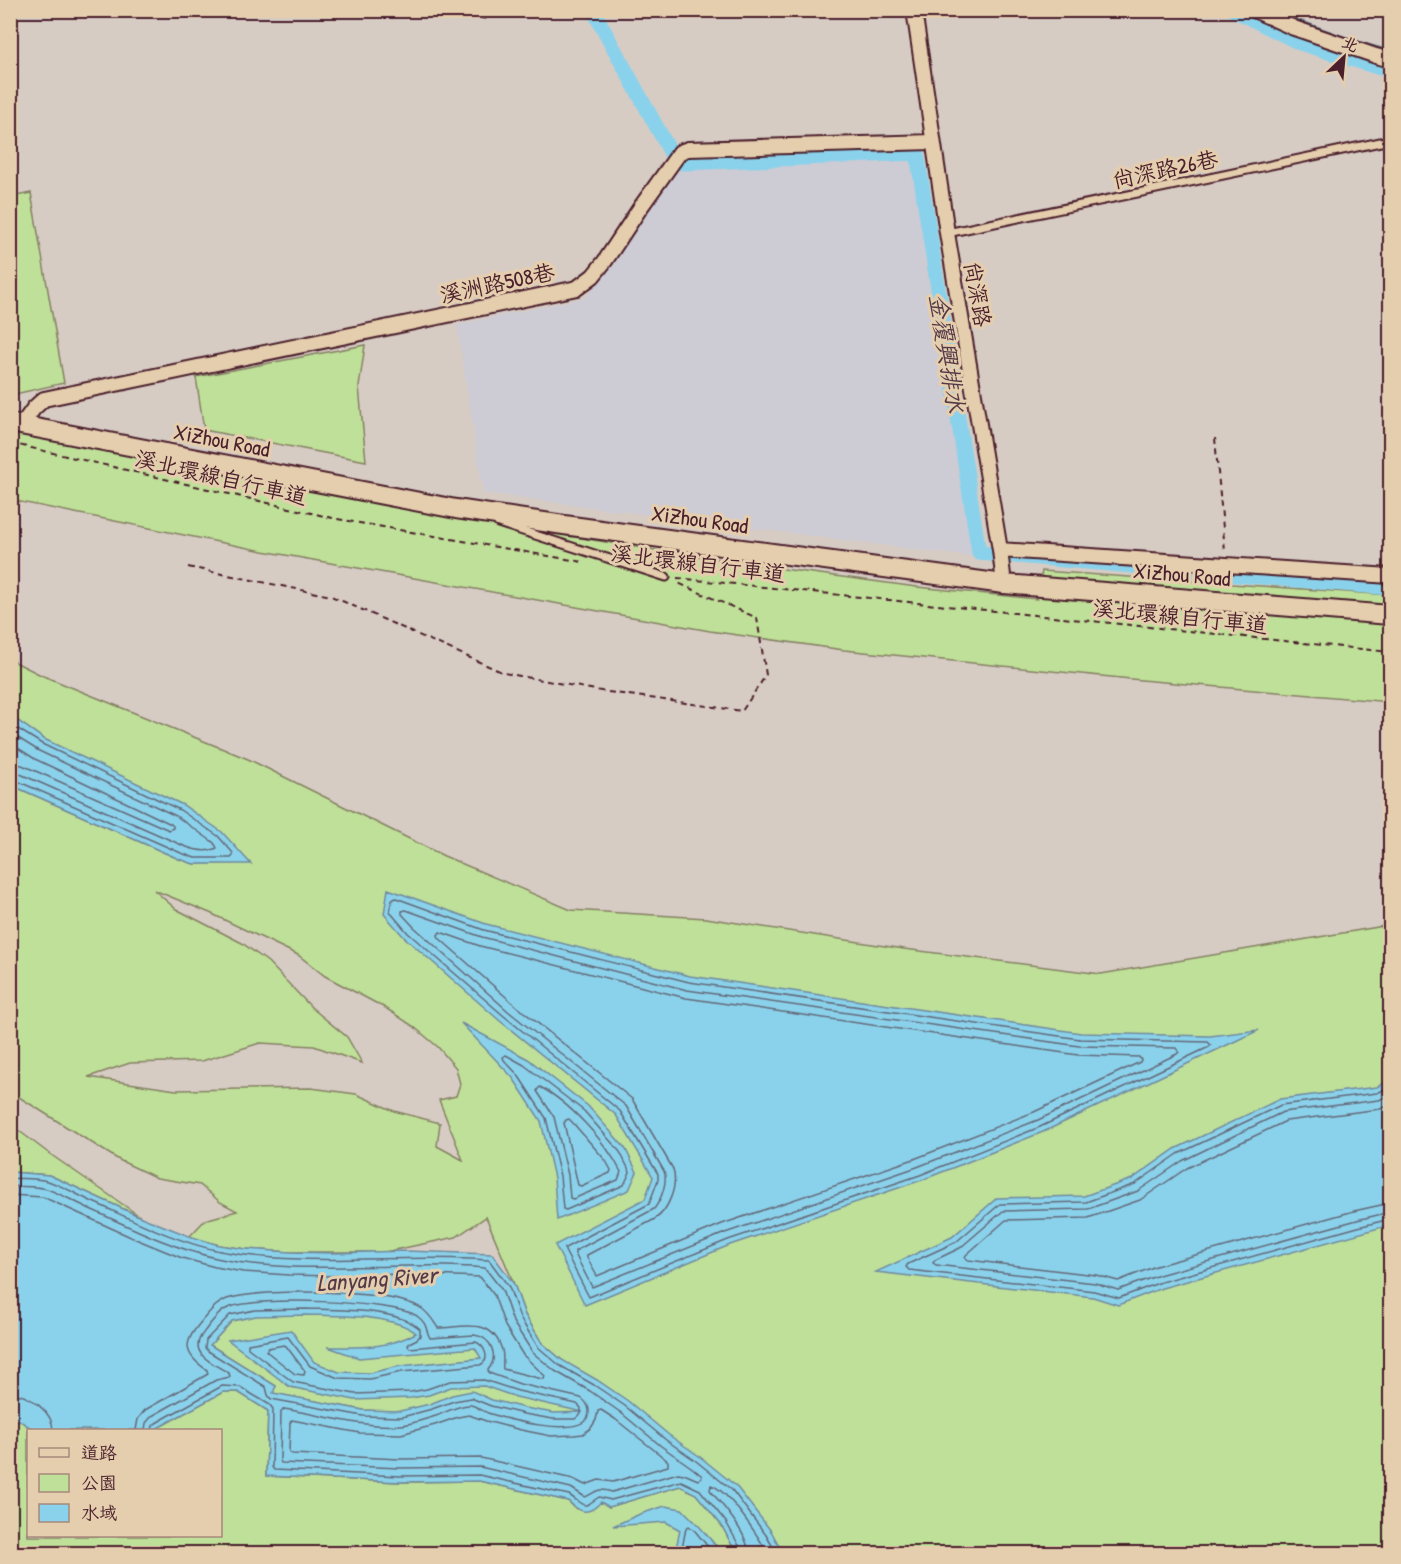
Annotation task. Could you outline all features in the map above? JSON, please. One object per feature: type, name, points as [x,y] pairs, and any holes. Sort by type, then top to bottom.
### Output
[{"type":"street","points":[[1254,10],[1294,28],[1390,60]]},
{"type":"street","name":"尚深路","points":[[914,14],[946,233],[1004,584]]},
{"type":"street","name":"溪洲路508巷","points":[[16,425],[44,399],[577,288],[599,269],[680,152],[688,149],[933,142]]},
{"type":"street","name":"XiZhou Road","points":[[16,425],[456,509],[1004,584],[1390,615]]},
{"type":"street","points":[[1000,550],[1390,576]]},
{"type":"lane","points":[[914,14],[946,10]]},
{"type":"lane","name":"尚深路26巷","points":[[946,233],[1390,140]]},
{"type":"lane","points":[[456,509],[666,577]]},
{"type":"path","points":[[1215,438],[1227,565]]},
{"type":"path","name":"溪北環線自行車道","points":[[10,443],[337,519],[584,562]]},
{"type":"path","points":[[189,567],[331,596],[504,673],[601,691],[742,711],[766,675],[757,618],[666,577]]},
{"type":"path","name":"溪北環線自行車道","points":[[666,577],[1390,652]]},
{"type":"shaded area","points":[[913,158],[973,541],[972,557],[483,493],[457,325],[587,297],[679,166]]},
{"type":"green space","points":[[31,193],[64,383],[15,394],[10,393],[11,197]]},
{"type":"green space","points":[[365,345],[359,387],[366,461],[204,430],[196,377]]},
{"type":"green space","points":[[10,431],[455,518],[649,549],[917,587],[1037,599],[1042,571],[1390,595],[1390,702],[844,650],[710,631],[263,551],[11,500]]},
{"type":"green space","points":[[11,660],[41,675],[248,759],[444,856],[571,910],[706,918],[904,949],[1101,974],[1390,925],[1390,1553],[767,1553],[542,1343],[525,1315],[486,1217],[456,1237],[385,1252],[290,1252],[246,1249],[189,1237],[205,1220],[237,1211],[220,1202],[200,1185],[157,1178],[119,1160],[11,1092],[11,785],[194,864],[250,863],[44,739],[11,716]],"holes":[[[154,890],[210,913],[298,955],[325,976],[387,1009],[413,1026],[438,1047],[456,1068],[460,1084],[456,1096],[439,1100],[463,1160],[437,1146],[440,1123],[394,1111],[356,1094],[311,1088],[176,1090],[88,1077],[130,1063],[202,1061],[260,1043],[314,1046],[362,1063],[347,1037],[312,1008],[268,962],[242,943],[176,909]]]},
{"type":"green space","points":[[10,1124],[141,1217],[49,1175],[11,1172]]},
{"type":"green space","points":[[261,1309],[442,1320],[586,1412],[542,1430],[399,1412],[363,1410],[272,1393],[276,1386],[210,1345],[232,1321]]},
{"type":"green space","points":[[223,1392],[238,1392],[268,1411],[266,1476],[400,1482],[479,1481],[568,1501],[576,1509],[601,1502],[609,1507],[680,1486],[696,1494],[722,1526],[736,1553],[722,1553],[700,1528],[706,1553],[11,1553],[10,1415],[143,1429],[27,1429],[27,1537],[222,1537],[222,1429],[156,1429]]},
{"type":"water","points":[[11,716],[44,739],[183,805],[222,832],[251,864],[194,864],[11,785]]},
{"type":"water","points":[[388,889],[486,924],[690,976],[1081,1033],[1210,1036],[1259,1030],[1043,1132],[922,1180],[730,1245],[585,1305],[555,1245],[645,1199],[653,1177],[616,1115],[500,1021],[404,937],[384,914]]},
{"type":"water","points":[[461,1023],[528,1059],[588,1106],[625,1148],[637,1172],[629,1190],[557,1220],[554,1178],[541,1121],[513,1078]]},
{"type":"water","points":[[1390,1080],[1390,1225],[1162,1288],[1118,1305],[1093,1297],[876,1272],[952,1237],[997,1198],[1084,1196],[1132,1179],[1175,1149],[1280,1099],[1377,1087]]},
{"type":"water","name":"Lanyang River","points":[[11,1172],[49,1175],[141,1217],[219,1245],[290,1252],[406,1251],[492,1254],[514,1284],[525,1315],[542,1343],[562,1360],[628,1401],[736,1486],[771,1531],[783,1553],[736,1553],[722,1526],[696,1494],[680,1486],[609,1507],[601,1502],[592,1509],[584,1511],[568,1501],[479,1481],[400,1482],[266,1476],[268,1411],[238,1392],[223,1392],[156,1429],[32,1429],[11,1415]],"holes":[[[256,1316],[347,1316],[393,1322],[416,1333],[384,1344],[362,1347],[328,1347],[359,1358],[475,1348],[481,1358],[400,1366],[370,1373],[339,1372],[314,1362],[291,1330],[228,1340],[290,1387],[355,1400],[411,1398],[429,1395],[451,1387],[484,1386],[516,1397],[583,1412],[554,1413],[525,1408],[492,1400],[472,1391],[400,1411],[363,1410],[273,1393],[276,1386],[210,1345],[232,1321]]]},
{"type":"water","points":[[665,1506],[682,1509],[722,1553],[675,1553],[680,1530],[666,1522],[613,1526]]},
{"type":"waterway","name":"金覆興排水","points":[[593,10],[673,157],[683,163],[917,153],[979,553],[1390,588]]},
{"type":"waterway","points":[[1234,10],[1300,43],[1390,71]]},
{"type":"waterway","points":[[1279,14],[1355,42],[1390,52]]}]
